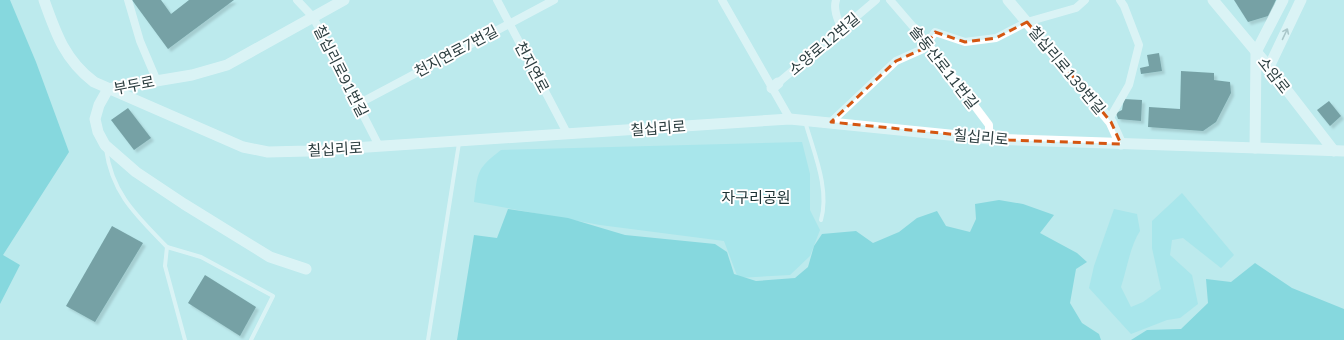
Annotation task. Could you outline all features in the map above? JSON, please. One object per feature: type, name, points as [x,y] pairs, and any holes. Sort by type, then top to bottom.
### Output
[{"type":"street","name":"칠십리로","points":[[44,0],[54,28],[66,54],[80,71],[94,82],[243,147],[268,152],[790,119],[989,139],[1339,151]]},
{"type":"street","points":[[128,0],[140,41],[157,80]]},
{"type":"street","name":"칠십리로91번길","points":[[297,0],[313,17],[379,146]]},
{"type":"street","name":"부두로","points":[[306,269],[270,257],[184,204],[136,172],[105,145],[98,132],[95,119],[99,105],[108,89],[192,75],[227,65],[344,0]]},
{"type":"street","name":"천지연로","points":[[497,0],[567,133]]},
{"type":"street","name":"천지연로7번길","points":[[358,104],[554,0]]},
{"type":"street","points":[[722,0],[775,86],[790,119]]},
{"type":"street","points":[[836,0],[835,5],[837,18],[842,29]]},
{"type":"street","name":"소양로12번길","points":[[775,86],[876,0]]},
{"type":"street","name":"솔동산로11번길","points":[[890,0],[928,44],[989,125],[989,139]]},
{"type":"street","name":"칠십리로139번길","points":[[1008,0],[1108,119],[1121,144]]},
{"type":"street","points":[[831,122],[896,61],[923,50],[935,32],[965,42],[996,38],[1027,22],[1076,8],[1085,0]]},
{"type":"street","points":[[1108,119],[1129,85],[1139,45],[1124,6],[1120,0]]},
{"type":"street","name":"소암로","points":[[1213,0],[1339,151]]},
{"type":"street","points":[[1255,148],[1256,52],[1283,0]]},
{"type":"street","points":[[1269,67],[1301,0]]},
{"type":"street","points":[[1339,151],[1344,158]]},
{"type":"lane","points":[[805,120],[823,191],[823,210],[821,220]]},
{"type":"lane","points":[[428,340],[460,140]]},
{"type":"lane","points":[[105,145],[109,168],[120,193],[167,247],[201,257],[273,296],[250,340]]},
{"type":"lane","points":[[167,247],[165,266],[185,340]]},
{"type":"highlighted area","points":[[1027,22],[1111,122],[1121,144],[1009,140],[831,122],[896,61],[923,49],[935,32],[965,42],[996,38]]},
{"type":"green space","name":"자구리공원","points":[[802,142],[810,174],[810,210],[820,230],[810,256],[790,275],[738,278],[724,241],[600,225],[474,202],[476,184],[480,172],[487,162],[501,150]]},
{"type":"green space","points":[[1182,193],[1234,255],[1221,268],[1183,238],[1172,240],[1170,255],[1192,275],[1198,304],[1180,318],[1167,320],[1131,334],[1089,288],[1094,266],[1114,209],[1137,214],[1140,231],[1131,251],[1121,287],[1131,307],[1143,302],[1161,289],[1152,248],[1152,221]]},
{"type":"shaded area","points":[[0,0],[10,0],[36,62],[69,152],[3,255],[20,265],[0,304]]},
{"type":"shaded area","points":[[999,200],[1023,204],[1054,215],[1040,233],[1077,253],[1087,262],[1076,269],[1070,303],[1082,323],[1099,334],[1101,340],[457,340],[474,235],[497,238],[508,209],[568,218],[625,235],[715,244],[727,252],[734,274],[756,281],[795,278],[808,267],[814,246],[822,234],[856,231],[873,243],[899,232],[917,218],[937,211],[946,226],[970,232],[976,219],[975,204]]},
{"type":"shaded area","points":[[1255,263],[1292,288],[1344,309],[1344,340],[1131,340],[1147,330],[1181,329],[1208,303],[1206,279],[1231,282]]},
{"type":"building","points":[[132,0],[161,0],[171,14],[189,0],[234,0],[168,49]]},
{"type":"building","points":[[1234,0],[1276,0],[1268,16],[1248,22]]},
{"type":"building","points":[[1159,53],[1162,71],[1141,74],[1140,68],[1149,66],[1147,55]]},
{"type":"building","points":[[1181,71],[1214,73],[1214,80],[1230,82],[1231,93],[1216,122],[1203,131],[1148,127],[1149,107],[1180,109]]},
{"type":"building","points":[[1124,99],[1142,100],[1141,121],[1118,119],[1116,113],[1122,110]]},
{"type":"building","points":[[1329,101],[1341,116],[1330,126],[1317,110]]},
{"type":"building","points":[[128,108],[151,138],[134,150],[111,120]]},
{"type":"building","points":[[112,226],[143,243],[95,322],[66,306]]},
{"type":"building","points":[[205,275],[256,307],[240,336],[188,303]]}]
